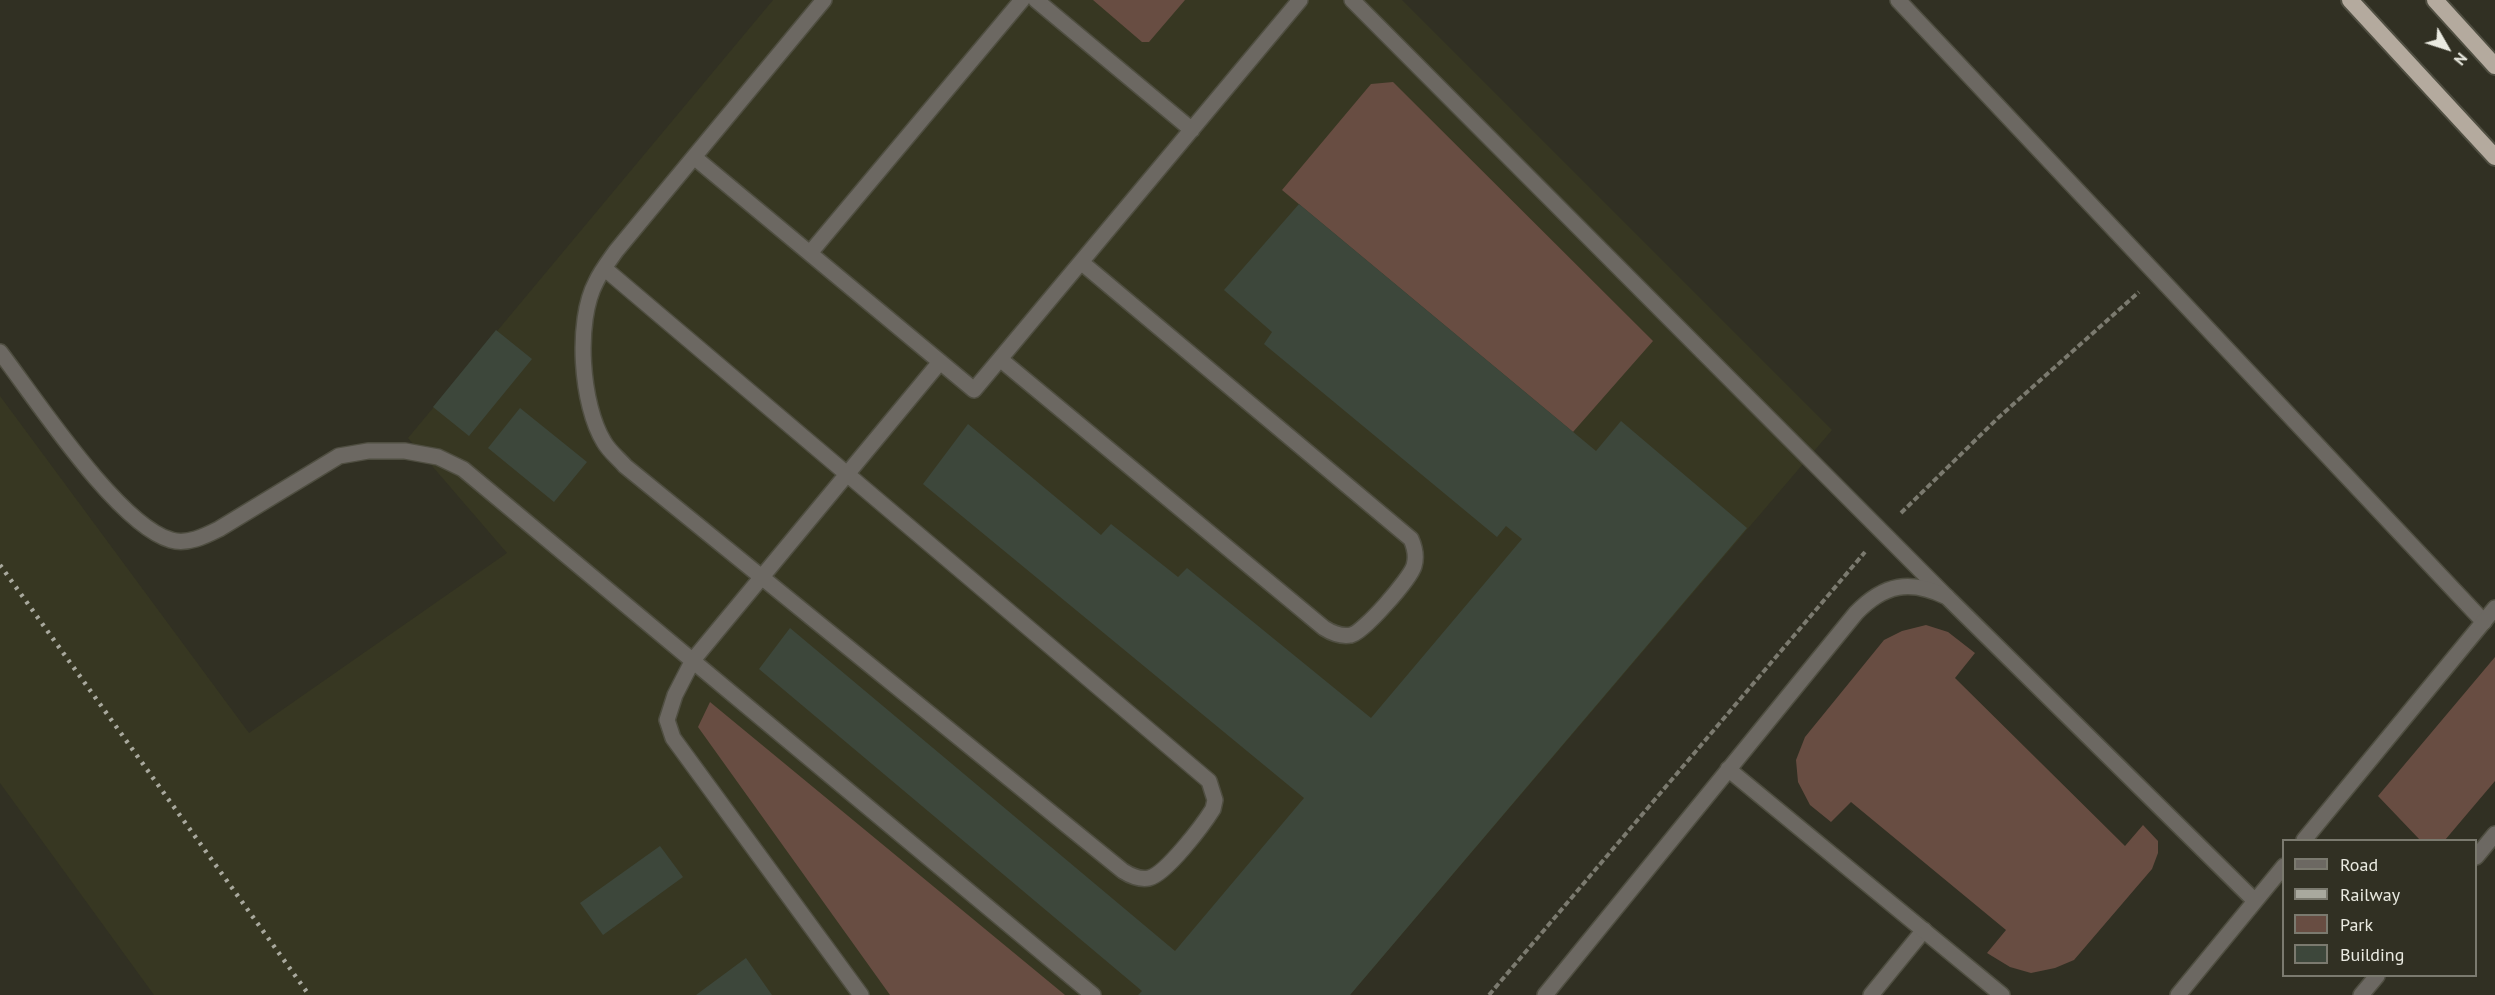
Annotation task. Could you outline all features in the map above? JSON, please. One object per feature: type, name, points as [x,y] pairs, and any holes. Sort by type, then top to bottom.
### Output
[{"type":"highway","points":[[2350,0],[2495,158]]},
{"type":"highway","points":[[2435,0],[2495,66]]},
{"type":"street","points":[[604,268],[1209,781],[1215,800],[1213,810],[1165,869],[1149,878],[1139,878],[1123,871],[625,466],[604,443],[589,410],[582,353],[585,320],[594,283],[604,268],[694,157],[824,0]]},
{"type":"street","points":[[810,253],[1022,0]]},
{"type":"street","points":[[1036,0],[1192,130]]},
{"type":"street","points":[[694,157],[974,390],[1300,0]]},
{"type":"street","points":[[1352,0],[1947,597],[2254,901]]},
{"type":"street","points":[[1898,0],[2484,622]]},
{"type":"street","points":[[1000,359],[1324,628],[1332,633],[1350,635],[1359,632],[1374,617],[1414,567],[1415,548],[1411,539],[1081,262]]},
{"type":"street","points":[[0,352],[76,453],[128,513],[152,532],[173,541],[199,538],[339,456],[368,451],[396,451],[438,457],[463,469],[1093,995]]},
{"type":"street","points":[[861,995],[673,738],[667,720],[675,695],[693,660],[940,362]]},
{"type":"street","points":[[1545,995],[1870,598],[1888,589],[1908,586],[1928,588],[1947,597]]},
{"type":"street","points":[[2305,839],[2495,608]]},
{"type":"street","points":[[1728,769],[2002,995]]},
{"type":"street","points":[[2477,855],[2495,834]]},
{"type":"street","points":[[2178,995],[2282,867]]},
{"type":"street","points":[[1871,995],[1924,930]]},
{"type":"street","points":[[2361,995],[2375,977]]},
{"type":"shaded area","points":[[773,0],[1402,0],[1832,430],[1350,995],[154,995],[0,783],[0,396],[249,733],[507,553],[408,438]]},
{"type":"green space","points":[[1093,0],[1185,0],[1149,42],[1142,42]]},
{"type":"green space","points":[[1393,82],[1653,341],[1573,432],[1282,190],[1371,84]]},
{"type":"green space","points":[[1926,625],[1948,632],[1975,653],[1955,678],[2125,846],[2143,825],[2158,841],[2158,853],[2152,869],[2074,960],[2055,968],[2031,973],[2010,967],[1987,953],[2006,930],[1851,802],[1831,822],[1810,805],[1798,782],[1796,760],[1805,737],[1884,640],[1902,631]]},
{"type":"green space","points":[[2495,657],[2495,781],[2446,839],[2419,839],[2378,796]]},
{"type":"green space","points":[[710,702],[1065,995],[890,995],[698,727]]},
{"type":"building","points":[[1299,204],[1596,451],[1621,421],[1747,528],[1350,995],[1138,995],[1142,991],[759,669],[790,628],[1175,951],[1304,798],[923,484],[968,424],[1101,535],[1111,524],[1178,577],[1187,568],[1371,718],[1522,539],[1506,526],[1497,537],[1264,344],[1272,332],[1224,290]]},
{"type":"building","points":[[496,330],[532,359],[469,436],[433,407]]},
{"type":"building","points":[[520,408],[587,462],[554,502],[488,448]]},
{"type":"building","points":[[660,846],[683,877],[603,935],[580,903]]},
{"type":"building","points":[[746,958],[772,995],[696,995]]},
{"type":"railway","points":[[0,565],[309,995]]}]
